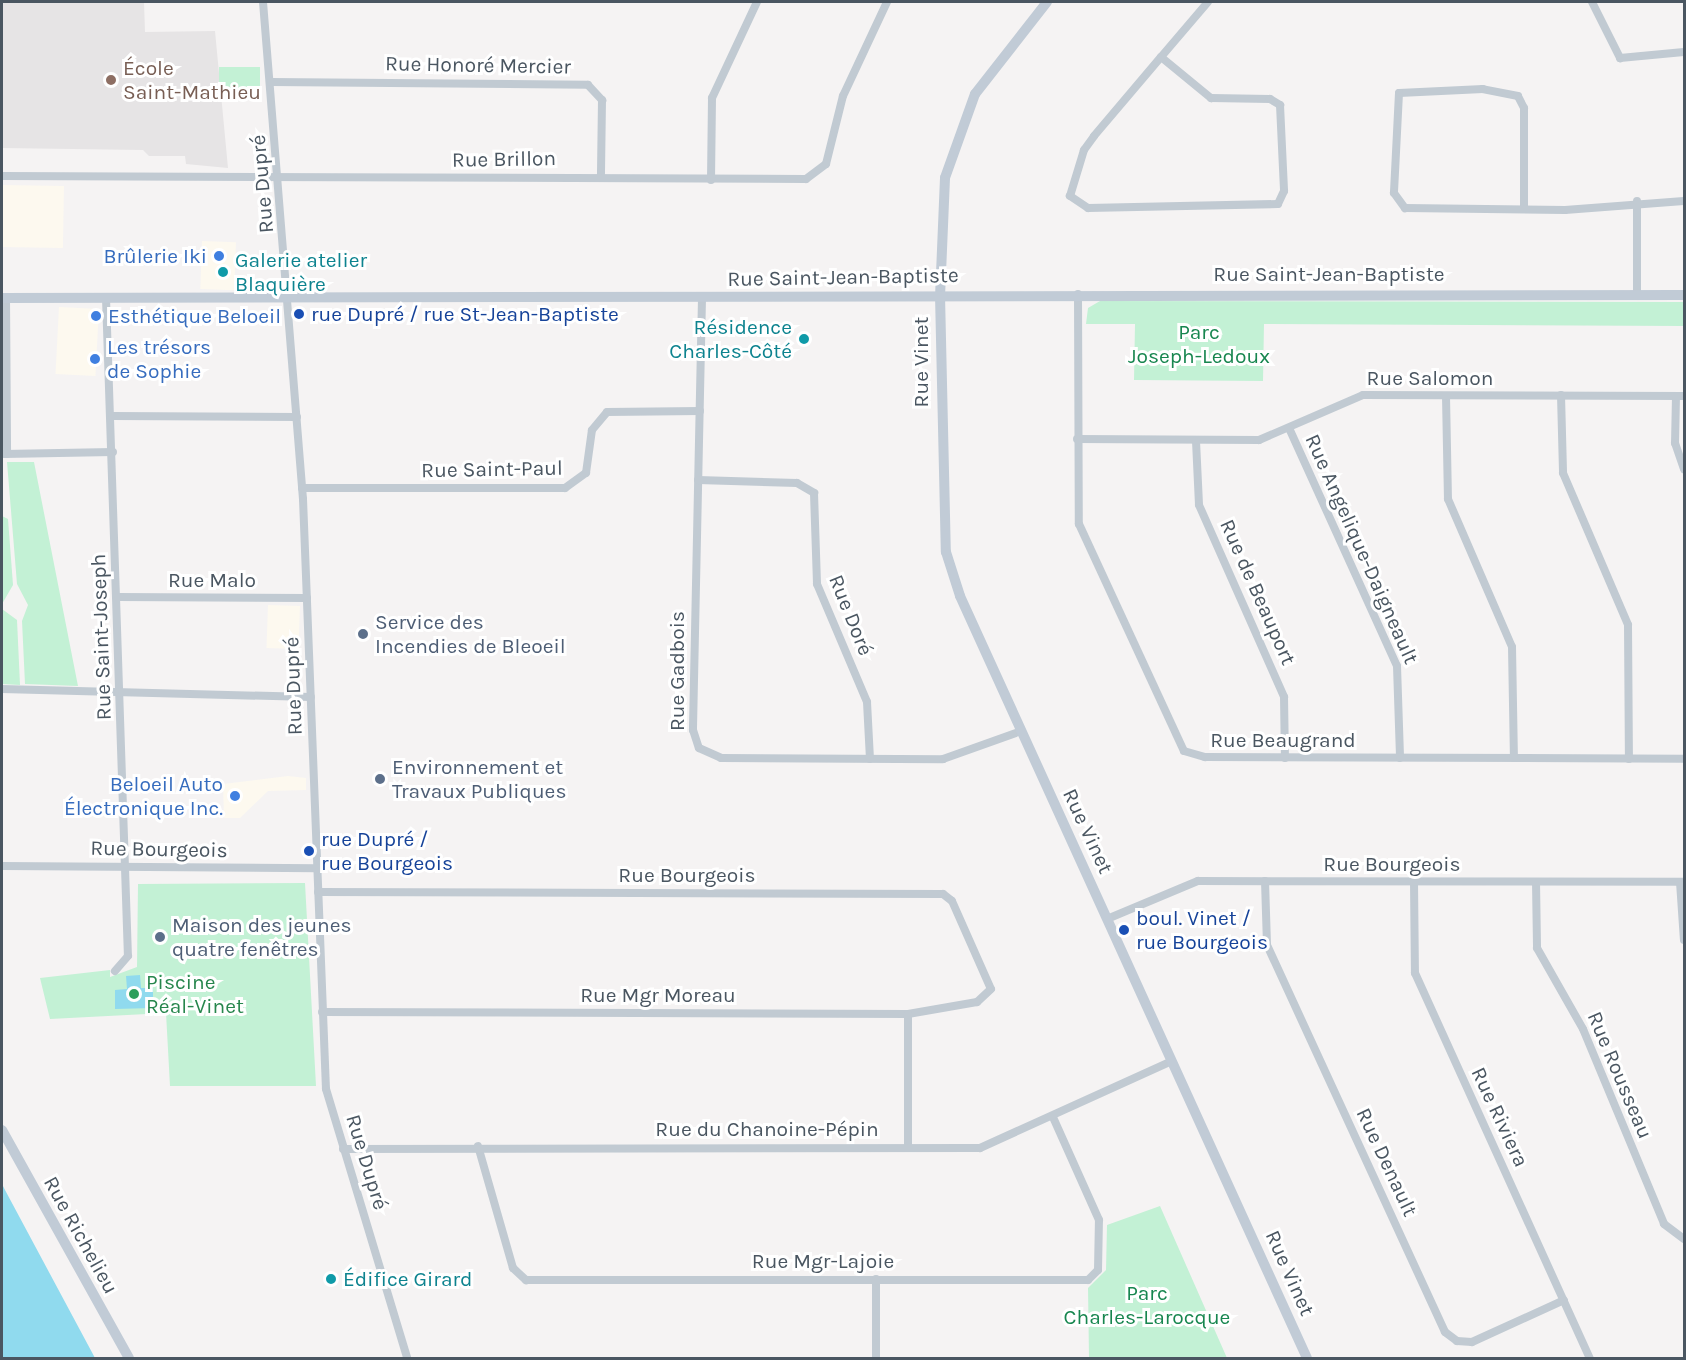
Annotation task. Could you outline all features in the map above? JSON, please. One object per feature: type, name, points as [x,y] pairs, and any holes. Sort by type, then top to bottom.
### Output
[{"type":"street","name":"Rue Dupré","points":[[263,2],[290,298],[302,488],[326,1089],[407,1359]]},
{"type":"street","points":[[711,180],[712,98],[757,2]]},
{"type":"street","name":"Rue Brillon","points":[[2,176],[280,179],[602,175],[711,180],[802,180],[820,173],[843,96],[887,2]]},
{"type":"street","name":"Rue Vinet","points":[[1047,2],[987,75],[957,134],[944,188],[940,295],[946,552],[1021,731],[1307,1359]]},
{"type":"street","points":[[1161,57],[1211,98],[1270,99],[1280,105],[1284,191],[1278,204],[1088,208],[1073,202],[1069,186],[1084,150],[1161,57],[1208,2]]},
{"type":"street","points":[[1592,2],[1620,58],[1684,52]]},
{"type":"street","name":"Rue Honoré Mercier","points":[[271,82],[588,85],[602,100],[602,175]]},
{"type":"street","points":[[1524,209],[1524,108],[1518,96],[1483,89],[1410,89],[1397,96],[1394,193],[1400,205],[1524,209],[1637,201],[1684,201]]},
{"type":"street","points":[[1637,201],[1637,294]]},
{"type":"street","name":"Rue Saint-Jean-Baptiste","points":[[4,298],[702,298],[1078,294],[1684,295]]},
{"type":"street","name":"Rue Beaugrand","points":[[1078,294],[1077,439],[1080,529],[1179,745],[1198,757],[1684,759]]},
{"type":"street","points":[[4,298],[4,454],[113,452]]},
{"type":"street","name":"Rue Saint-Joseph","points":[[106,298],[112,416],[128,956],[115,971]]},
{"type":"street","name":"Rue Gadbois","points":[[702,298],[698,480],[697,745],[716,758],[957,757],[1021,731]]},
{"type":"street","points":[[1561,395],[1563,473],[1628,625],[1629,759]]},
{"type":"street","name":"Rue Salomon","points":[[1077,439],[1254,441],[1289,428],[1359,396],[1680,396]]},
{"type":"street","points":[[1446,396],[1448,499],[1512,647],[1514,759]]},
{"type":"street","points":[[1680,396],[1676,447],[1684,469]]},
{"type":"street","name":"Rue Saint-Paul","points":[[302,488],[565,488],[584,476],[592,430],[607,412],[700,411]]},
{"type":"street","points":[[112,416],[297,417]]},
{"type":"street","name":"Rue Angelique-Daigneault","points":[[1289,428],[1397,666],[1400,758]]},
{"type":"street","name":"Rue de Beauport","points":[[1196,441],[1199,505],[1284,697],[1285,758]]},
{"type":"street","name":"Rue Doré","points":[[698,480],[797,483],[814,493],[817,584],[866,696],[870,759]]},
{"type":"street","name":"Rue Malo","points":[[118,597],[307,597]]},
{"type":"street","points":[[2,688],[120,694],[311,697]]},
{"type":"street","name":"Rue Bourgeois","points":[[2,866],[317,868]]},
{"type":"street","name":"Rue Bourgeois","points":[[1107,919],[1183,884],[1265,881],[1682,882]]},
{"type":"street","name":"Rue Denault","points":[[1265,881],[1267,945],[1445,1332],[1457,1341],[1472,1342],[1564,1300]]},
{"type":"street","name":"Rue Riviera","points":[[1414,882],[1415,973],[1590,1359]]},
{"type":"street","name":"Rue Rousseau","points":[[1536,882],[1537,948],[1557,991],[1582,1026],[1664,1224],[1684,1239]]},
{"type":"street","points":[[1682,882],[1684,940]]},
{"type":"street","name":"Rue Bourgeois","points":[[318,892],[943,894],[972,943],[990,994]]},
{"type":"street","name":"Rue Mgr Moreau","points":[[322,1012],[908,1014],[961,1006],[990,994]]},
{"type":"street","points":[[908,1014],[908,1147]]},
{"type":"street","name":"Rue du Chanoine-Pépin","points":[[343,1149],[478,1146],[990,1146],[1172,1061]]},
{"type":"street","name":"Rue Mgr-Lajoie","points":[[478,1146],[513,1268],[523,1279],[1093,1278],[1099,1267],[1099,1220],[1053,1117]]},
{"type":"street","name":"Rue Richelieu","points":[[2,1130],[129,1359]]},
{"type":"street","points":[[876,1279],[876,1359]]},
{"type":"shaded area","name":"École Saint-Mathieu","points":[[2,2],[144,2],[145,32],[215,31],[228,168],[186,164],[185,156],[149,156],[143,150],[2,148]]},
{"type":"shaded area","points":[[2,185],[64,186],[63,248],[2,247]]},
{"type":"shaded area","points":[[202,241],[236,242],[234,290],[200,289]]},
{"type":"shaded area","points":[[59,307],[99,309],[95,376],[55,374]]},
{"type":"shaded area","points":[[268,605],[300,606],[298,649],[266,648]]},
{"type":"shaded area","points":[[288,776],[306,778],[306,790],[268,791],[240,818],[224,818],[223,784]]},
{"type":"green space","points":[[219,67],[260,67],[260,94],[219,94]]},
{"type":"green space","name":"Parc Joseph-Ledoux","points":[[1100,301],[1684,302],[1684,326],[1264,324],[1263,381],[1134,380],[1135,324],[1086,324],[1088,308]]},
{"type":"green space","points":[[7,462],[34,462],[78,686],[25,684],[22,621],[28,605],[17,584]]},
{"type":"green space","points":[[2,516],[8,519],[13,585],[2,604]]},
{"type":"green space","points":[[2,609],[17,620],[20,685],[2,684]]},
{"type":"green space","points":[[305,883],[316,1086],[170,1086],[166,1013],[50,1019],[40,978],[110,970],[110,977],[137,967],[138,884]]},
{"type":"green space","name":"Parc Charles-Larocque","points":[[1160,1206],[1227,1358],[1089,1358],[1088,1288],[1106,1270],[1107,1225]]},
{"type":"water","name":"Piscine Réal-Vinet","points":[[140,975],[141,988],[153,988],[153,1008],[115,1009],[115,990],[127,989],[126,976]]},
{"type":"water","points":[[2,1184],[5,1190],[95,1358],[2,1358]]},
{"type":"place","name":"École Saint-Mathieu","points":[[111,80]]},
{"type":"place","name":"Brûlerie Iki","points":[[219,256]]},
{"type":"place","name":"Galerie atelier Blaquière","points":[[223,272]]},
{"type":"place","name":"rue Dupré / rue St-Jean-Baptiste","points":[[299,314]]},
{"type":"place","name":"Esthétique Beloeil","points":[[96,316]]},
{"type":"place","name":"Résidence Charles-Côté","points":[[804,339]]},
{"type":"place","name":"Les trésors de Sophie","points":[[95,359]]},
{"type":"place","name":"Service des Incendies de Bleoeil","points":[[363,634]]},
{"type":"place","name":"Environnement et Travaux Publiques","points":[[380,779]]},
{"type":"place","name":"Beloeil Auto Électronique Inc.","points":[[235,796]]},
{"type":"place","name":"rue Dupré / rue Bourgeois","points":[[309,851]]},
{"type":"place","name":"boul. Vinet / rue Bourgeois","points":[[1124,930]]},
{"type":"place","name":"Maison des jeunes quatre fenêtres","points":[[160,937]]},
{"type":"place","name":"Piscine Réal-Vinet","points":[[134,994]]},
{"type":"place","name":"Édifice Girard","points":[[331,1279]]}]
